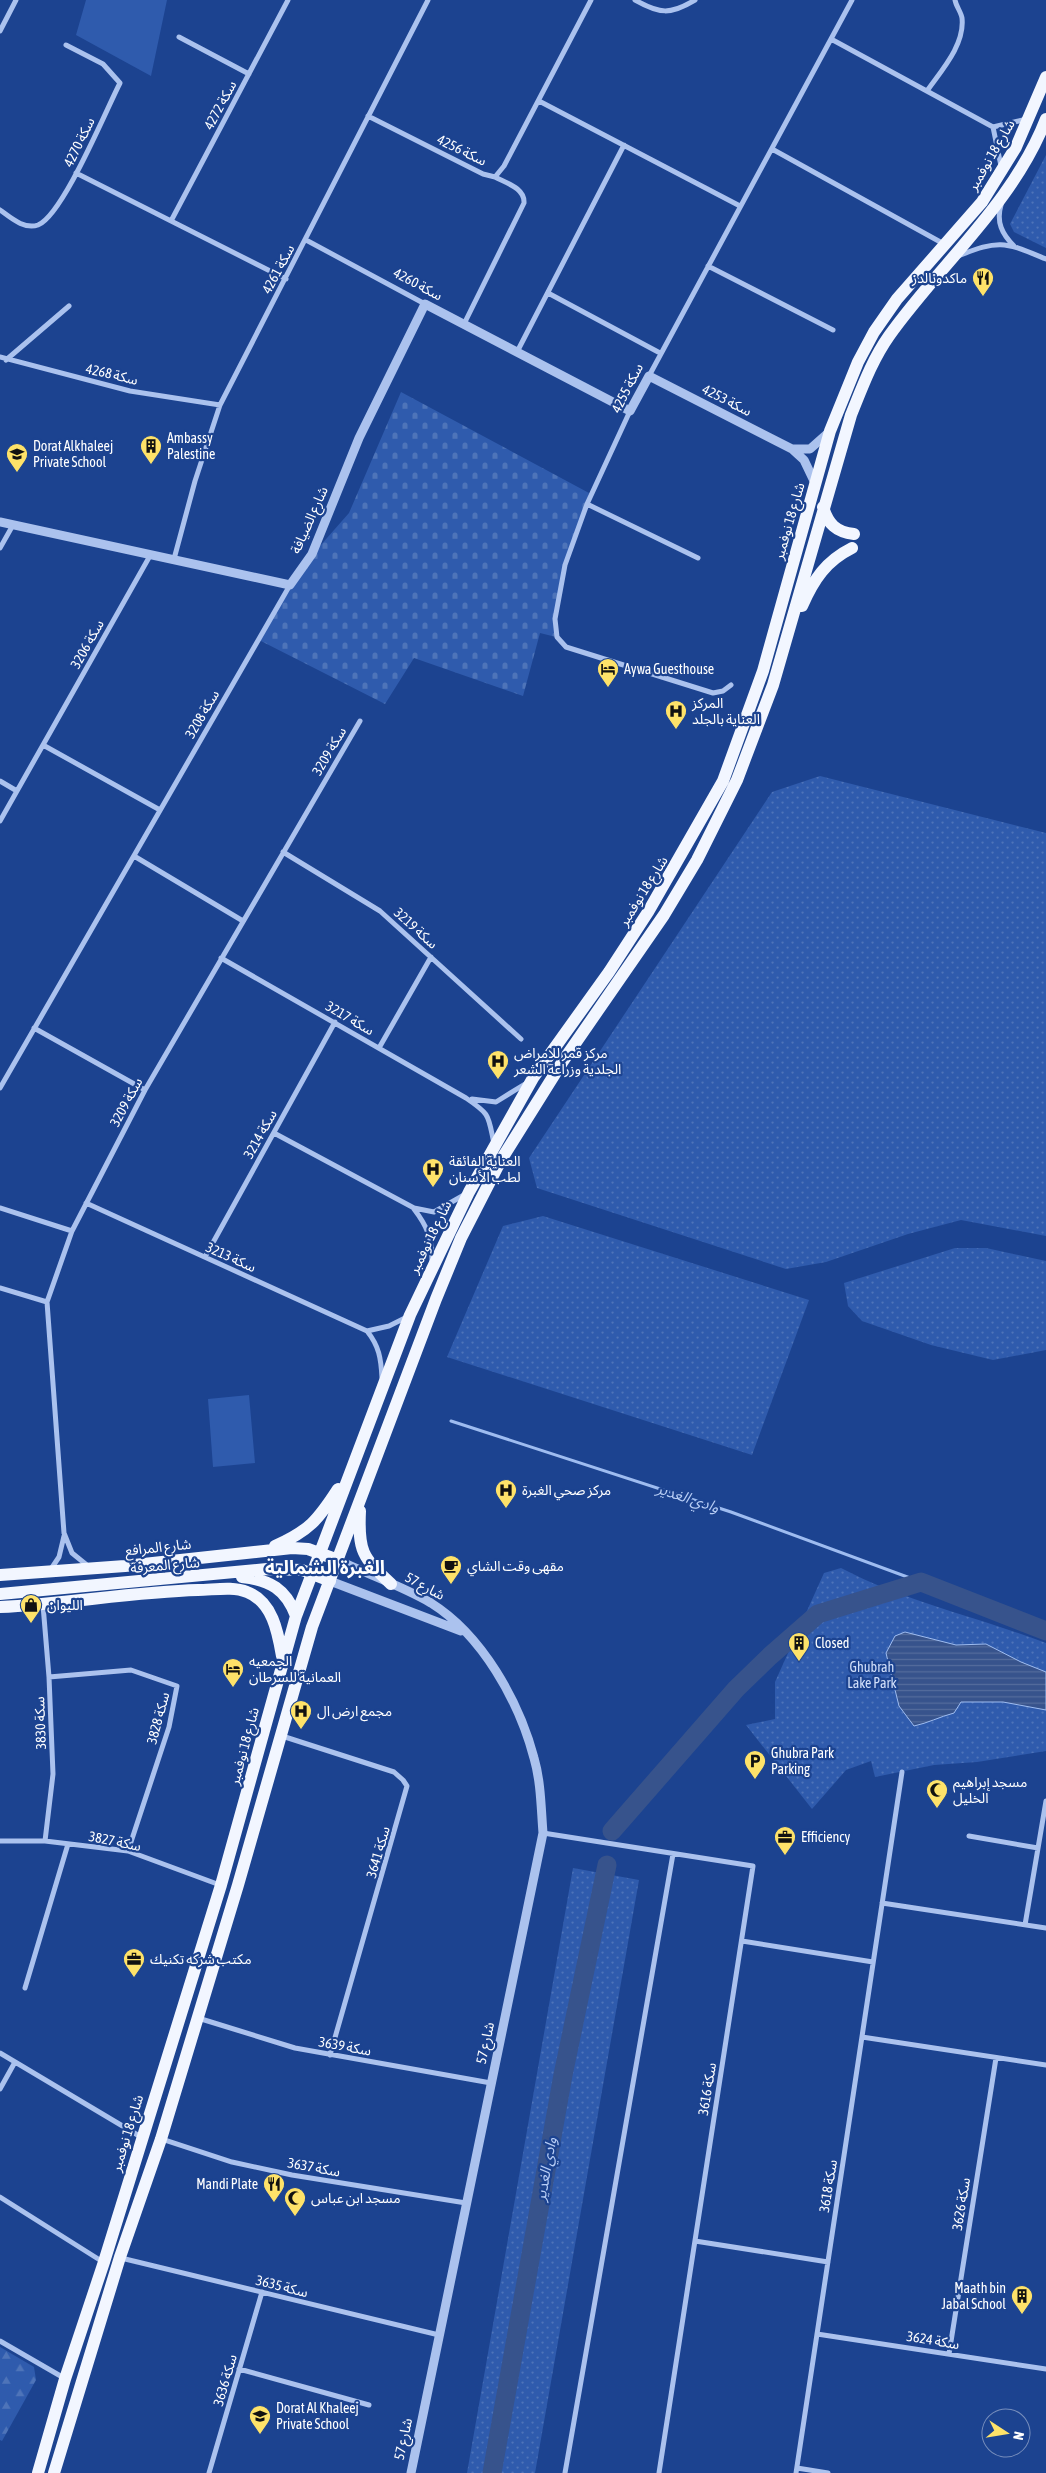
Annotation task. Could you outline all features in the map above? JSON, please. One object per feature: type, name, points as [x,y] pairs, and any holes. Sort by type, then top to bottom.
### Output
[{"type":"main road","name":"شارع 18 نوفمبر","points":[[38,2473],[65,2379],[104,2262],[141,2137],[221,1885],[296,1616],[382,1384],[410,1315],[432,1265],[469,1192],[534,1078],[609,972],[648,912],[723,781],[763,671],[830,431],[858,362],[874,332],[897,299],[982,202],[1030,118],[1046,77]]},
{"type":"main road","name":"شارع 18 نوفمبر","points":[[54,2473],[120,2257],[161,2139],[198,2018],[312,1627],[461,1238],[521,1127],[664,915],[697,860],[750,751],[783,649],[851,414],[868,374],[887,338],[915,301],[981,226],[1031,150],[1046,119]]},
{"type":"main road","points":[[823,507],[826,518],[833,527],[843,532],[854,534]]},
{"type":"main road","points":[[783,649],[815,578],[837,556],[852,548]]},
{"type":"main road","points":[[259,1551],[296,1536],[312,1524],[354,1463]]},
{"type":"main road","points":[[361,1498],[362,1550],[369,1564],[391,1584]]},
{"type":"main road","name":"شارع المرافع","points":[[0,1575],[292,1548],[319,1552]]},
{"type":"main road","points":[[319,1552],[338,1560]]},
{"type":"main road","name":"شارع المعرفة","points":[[0,1594],[287,1569],[311,1573],[330,1581]]},
{"type":"main road","points":[[224,1575],[255,1579],[269,1584],[290,1601],[296,1616]]},
{"type":"main road","points":[[0,1607],[43,1605],[166,1591],[233,1589],[248,1592],[258,1599],[273,1619],[277,1630],[282,1661]]},
{"type":"street","points":[[0,31],[16,0]]},
{"type":"street","name":"سكة 4272","points":[[171,221],[288,0]]},
{"type":"street","name":"سكة 4261","points":[[174,559],[195,481],[220,405],[428,0]]},
{"type":"street","name":"سكة 4256","points":[[368,116],[483,174],[494,177],[504,166],[591,0]]},
{"type":"street","points":[[635,0],[663,12],[678,10],[695,0]]},
{"type":"street","name":"سكة 4255","points":[[730,685],[723,691],[713,693],[566,647],[557,637],[555,619],[564,565],[587,504],[630,411],[852,0]]},
{"type":"street","points":[[927,91],[954,51],[962,32],[962,17],[955,0]]},
{"type":"street","points":[[179,37],[249,74]]},
{"type":"street","points":[[831,39],[993,127],[1030,118]]},
{"type":"street","name":"سكة 4270","points":[[0,210],[24,226],[36,226],[47,220],[76,173],[120,83],[103,64],[66,46]]},
{"type":"street","points":[[539,101],[740,206]]},
{"type":"street","points":[[993,127],[1002,170]]},
{"type":"street","points":[[517,352],[624,145]]},
{"type":"street","points":[[772,149],[945,245]]},
{"type":"street","points":[[76,173],[286,279]]},
{"type":"street","points":[[464,324],[524,203],[524,197],[519,190],[494,177]]},
{"type":"street","points":[[1006,190],[999,219],[1002,233],[1014,246]]},
{"type":"street","name":"سكة 4260","points":[[306,240],[630,411]]},
{"type":"street","points":[[953,258],[996,244],[1014,246],[1046,259]]},
{"type":"street","points":[[708,266],[833,330]]},
{"type":"street","points":[[548,293],[660,353]]},
{"type":"street","name":"شارع الضيافة","points":[[290,585],[312,554],[359,438],[426,304]]},
{"type":"street","points":[[6,360],[69,306]]},
{"type":"street","name":"سكة 4268","points":[[0,357],[130,391],[220,405]]},
{"type":"street","name":"سكة 4253","points":[[649,376],[792,449],[804,460],[815,483]]},
{"type":"street","points":[[792,449],[810,449],[830,431]]},
{"type":"street","points":[[587,504],[698,558]]},
{"type":"street","points":[[0,522],[290,585]]},
{"type":"street","points":[[0,548],[13,525]]},
{"type":"street","name":"سكة 3206","points":[[0,821],[151,554]]},
{"type":"street","name":"سكة 3208","points":[[0,1088],[2,1079],[34,1028],[290,585]]},
{"type":"street","name":"سكة 3209","points":[[50,1571],[59,1558],[64,1533],[47,1302],[72,1231],[145,1090],[360,722]]},
{"type":"street","points":[[43,744],[160,810]]},
{"type":"street","points":[[0,781],[17,791]]},
{"type":"street","name":"سكة 3219","points":[[283,852],[380,911],[521,1039]]},
{"type":"street","points":[[134,856],[243,921]]},
{"type":"street","name":"سكة 3217","points":[[222,958],[336,1022],[485,1110],[491,1123],[495,1146]]},
{"type":"street","points":[[379,1048],[431,958]]},
{"type":"street","name":"سكة 3214","points":[[205,1257],[336,1022]]},
{"type":"street","points":[[34,1028],[145,1090]]},
{"type":"street","name":"سكة 3217","points":[[466,1098],[484,1102],[496,1102],[534,1078]]},
{"type":"street","points":[[274,1133],[414,1208],[434,1212],[446,1207],[469,1192]]},
{"type":"street","name":"سكة 3213","points":[[86,1203],[366,1331]]},
{"type":"street","points":[[0,1208],[72,1231]]},
{"type":"street","points":[[414,1208],[426,1225],[432,1241],[432,1265]]},
{"type":"street","points":[[0,1288],[47,1302]]},
{"type":"street","points":[[382,1384],[380,1354],[376,1343],[366,1331],[389,1326],[410,1315]]},
{"type":"street","name":"سكة 3209","points":[[64,1533],[72,1553],[90,1568]]},
{"type":"street","name":"شارع 57","points":[[338,1560],[431,1603],[466,1633],[504,1684],[523,1726],[534,1758],[540,1794],[543,1833],[410,2473]]},
{"type":"street","name":"شارع 57","points":[[330,1581],[466,1633]]},
{"type":"street","name":"سكة 3830","points":[[43,1605],[49,1677],[53,1774],[45,1841]]},
{"type":"street","name":"سكة 3828","points":[[49,1677],[131,1670],[177,1686],[169,1727],[128,1852]]},
{"type":"street","name":"سكة 3641","points":[[281,1736],[394,1772],[407,1786],[330,2055]]},
{"type":"street","name":"سكة 3618","points":[[796,2471],[902,1772]]},
{"type":"street","points":[[1025,1925],[1046,1801]]},
{"type":"street","name":"سكة 3616","points":[[543,1833],[753,1866],[659,2473]]},
{"type":"street","points":[[968,1836],[1038,1848]]},
{"type":"street","name":"سكة 3827","points":[[0,1841],[45,1841],[128,1852],[221,1885]]},
{"type":"street","points":[[25,1988],[68,1844]]},
{"type":"street","points":[[565,2473],[673,1854]]},
{"type":"street","points":[[882,1903],[1046,1928]]},
{"type":"street","points":[[742,1941],[873,1962]]},
{"type":"street","name":"سكة 3639","points":[[198,2018],[295,2048],[491,2082]]},
{"type":"street","points":[[862,2037],[1046,2065]]},
{"type":"street","points":[[0,2053],[141,2137]]},
{"type":"street","name":"سكة 3626","points":[[949,2354],[996,2058]]},
{"type":"street","points":[[0,2089],[15,2062]]},
{"type":"street","name":"سكة 3637","points":[[161,2139],[232,2162],[292,2175],[466,2203]]},
{"type":"street","points":[[0,2197],[104,2262]]},
{"type":"street","points":[[695,2241],[828,2262]]},
{"type":"street","name":"سكة 3635","points":[[120,2257],[439,2335]]},
{"type":"street","name":"سكة 3636","points":[[209,2473],[262,2292]]},
{"type":"street","name":"سكة 3624","points":[[817,2334],[1046,2369]]},
{"type":"street","points":[[0,2341],[65,2379]]},
{"type":"street","points":[[240,2369],[369,2405]]},
{"type":"street","points":[[796,2471],[828,2473]]},
{"type":"green space","points":[[86,0],[167,0],[151,76],[76,35]]},
{"type":"green space","points":[[1046,155],[1046,248],[1014,232],[1010,224]]},
{"type":"green space","points":[[401,392],[589,493],[561,581],[555,617],[556,637],[540,633],[523,696],[414,658],[385,704],[259,640],[312,555],[349,513]]},
{"type":"green space","points":[[820,776],[1046,833],[1046,1236],[961,1220],[908,1234],[826,1262],[786,1269],[537,1188],[529,1158],[772,792]]},
{"type":"green space","points":[[543,1216],[809,1300],[752,1455],[447,1357],[503,1226]]},
{"type":"green space","points":[[955,1248],[986,1248],[1046,1261],[1046,1350],[993,1360],[931,1345],[862,1321],[848,1306],[844,1283]]},
{"type":"green space","points":[[249,1395],[255,1463],[213,1467],[208,1399]]},
{"type":"green space","name":"Ghubrah Lake Park","points":[[841,1568],[916,1600],[1046,1643],[1046,1751],[977,1762],[934,1765],[875,1777],[871,1761],[846,1770],[812,1809],[746,1725],[775,1719],[775,1682],[824,1573]]},
{"type":"green space","points":[[573,1868],[639,1880],[535,2473],[467,2473]]},
{"type":"green space","points":[[0,2347],[34,2367],[36,2380],[2,2441],[0,2440]]},
{"type":"shaded area","points":[[905,1632],[956,1645],[986,1644],[1021,1662],[1046,1672],[1046,1710],[1003,1702],[961,1702],[954,1713],[914,1726],[899,1706],[886,1653],[895,1636]]},
{"type":"waterway","name":"وادي الغدير","points":[[451,1421],[731,1512],[921,1582]]},
{"type":"waterway","name":"وادي الغدير","points":[[612,1831],[736,1689],[818,1614],[921,1582],[1046,1631]]},
{"type":"waterway","name":"وادي الغدير","points":[[492,2473],[563,2075],[607,1865]]},
{"type":"place","name":"ماكدونالدز","points":[[983,297]]},
{"type":"place","name":"Ambassy Palestine","points":[[151,465]]},
{"type":"place","name":"Dorat Alkhaleej Private School","points":[[17,473]]},
{"type":"place","name":"Aywa Guesthouse","points":[[608,688]]},
{"type":"place","name":"المركز العناية بالجلد","points":[[676,730]]},
{"type":"place","name":"مركز قمر للامراض الجلدية وزراعة الشعر","points":[[498,1080]]},
{"type":"place","name":"العناية الفائقة لطب الأسنان","points":[[433,1188]]},
{"type":"place","name":"مركز صحي الغبرة","points":[[506,1509]]},
{"type":"place","name":"مقهى وقت الشاي","points":[[451,1585]]},
{"type":"place","name":"الليوان","points":[[31,1624]]},
{"type":"place","name":"Closed","points":[[799,1662]]},
{"type":"place","name":"الجمعيه العمانية للسرطان","points":[[233,1688]]},
{"type":"place","name":"مجمع ارض ال","points":[[301,1730]]},
{"type":"place","name":"Ghubra Park Parking","points":[[755,1780]]},
{"type":"place","name":"مسجد إبراهيم الخليل","points":[[937,1809]]},
{"type":"place","name":"Efficiency","points":[[785,1856]]},
{"type":"place","name":"مكتب شركه تكنيك","points":[[134,1978]]},
{"type":"place","name":"Mandi Plate","points":[[274,2203]]},
{"type":"place","name":"مسجد ابن عباس","points":[[295,2217]]},
{"type":"place","name":"Maath bin Jabal School","points":[[1022,2315]]},
{"type":"place","name":"Dorat Al Khaleej Private School","points":[[260,2435]]},
{"type":"district","name":"الغبرة الشمالية","points":[[325,1567]]}]
